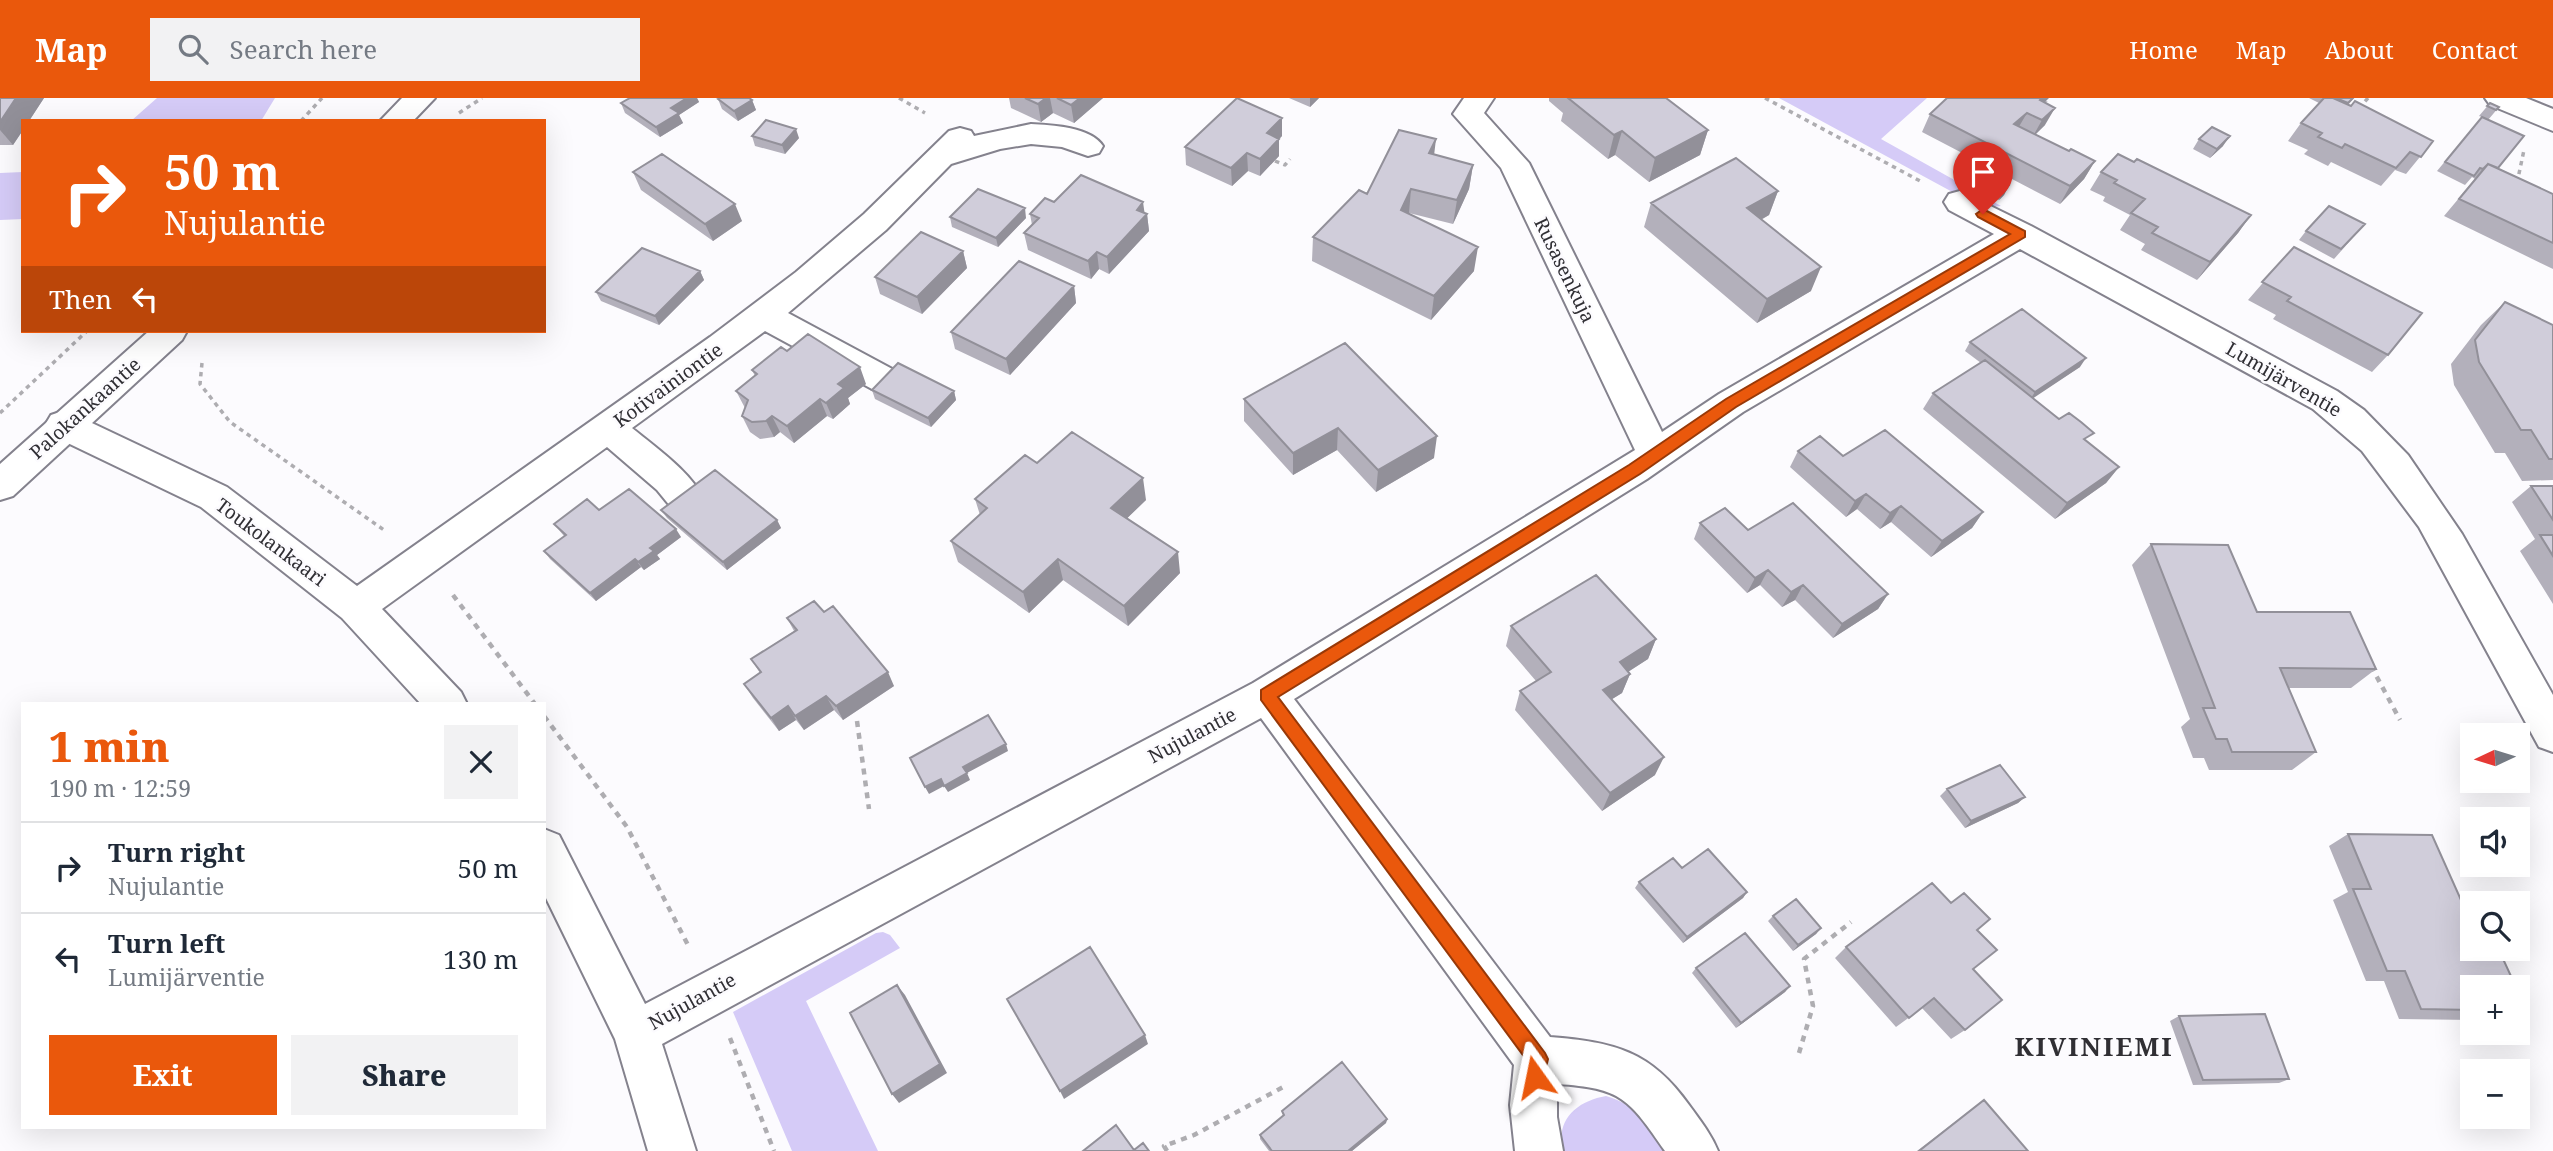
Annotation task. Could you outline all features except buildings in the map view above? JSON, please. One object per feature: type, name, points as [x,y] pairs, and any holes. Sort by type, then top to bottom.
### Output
[{"type":"street","points":[[397,119],[420,98]]},
{"type":"street","name":"Rusasenkuja","points":[[1479,98],[1468,114],[1514,163],[1655,454]]},
{"type":"street","points":[[2500,98],[2553,121]]},
{"type":"street","name":"Kotivainiontie","points":[[356,607],[763,315],[875,222],[950,147],[1034,132],[1061,134],[1088,146]]},
{"type":"street","name":"Lumijärventie","points":[[1960,202],[2325,400],[2351,417],[2375,439],[2435,519],[2553,734]]},
{"type":"street","name":"Nujulantie","points":[[636,1033],[711,990],[1267,695],[1655,454],[1731,403],[2020,234]]},
{"type":"street","points":[[763,315],[884,380]]},
{"type":"street","name":"Palokankaantie","points":[[0,486],[63,425],[168,333]]},
{"type":"street","name":"Toukolankaari","points":[[63,425],[214,497],[356,607],[445,702]]},
{"type":"street","points":[[607,428],[670,480],[688,502]]},
{"type":"street","points":[[1267,695],[1538,1059],[1532,1095],[1533,1129],[1539,1151]]},
{"type":"street","points":[[546,853],[636,1033],[672,1151]]},
{"type":"street","points":[[1538,1059],[1604,1067],[1625,1073],[1645,1087],[1694,1151]]},
{"type":"path","points":[[304,119],[322,98]]},
{"type":"path","points":[[457,115],[482,98]]},
{"type":"path","points":[[1765,98],[1960,202]]},
{"type":"path","points":[[2351,117],[2368,98]]},
{"type":"path","points":[[2517,190],[2524,149]]},
{"type":"path","points":[[1275,161],[1285,165],[1290,159]]},
{"type":"path","points":[[0,413],[85,333]]},
{"type":"path","points":[[176,333],[203,342],[200,384],[230,422],[425,558],[533,702]]},
{"type":"path","points":[[2369,662],[2400,720]]},
{"type":"path","points":[[546,719],[627,827],[711,990],[774,1151]]},
{"type":"path","points":[[856,721],[869,809]]},
{"type":"path","points":[[1799,1053],[1815,1014],[1813,989],[1804,959],[1851,922]]},
{"type":"path","points":[[1167,1151],[1164,1146],[1194,1135],[1287,1085]]},
{"type":"shaded area","points":[[157,98],[275,98],[262,119],[133,119]]},
{"type":"shaded area","points":[[1779,98],[1927,98],[1881,139],[2001,206],[1982,208]]},
{"type":"shaded area","points":[[21,172],[21,219],[0,220],[0,173]]},
{"type":"shaded area","points":[[876,933],[890,935],[900,948],[806,1001],[878,1151],[792,1151],[733,1012]]},
{"type":"shaded area","points":[[1606,1096],[1634,1111],[1669,1151],[1563,1151],[1561,1140],[1565,1121],[1586,1102]]},
{"type":"district","name":"KIVINIEMI","points":[[2094,1046]]},
{"type":"route","points":[[1535,1077],[1538,1059],[1267,695],[1634,470],[1731,403],[2020,234],[1983,214]]}]
